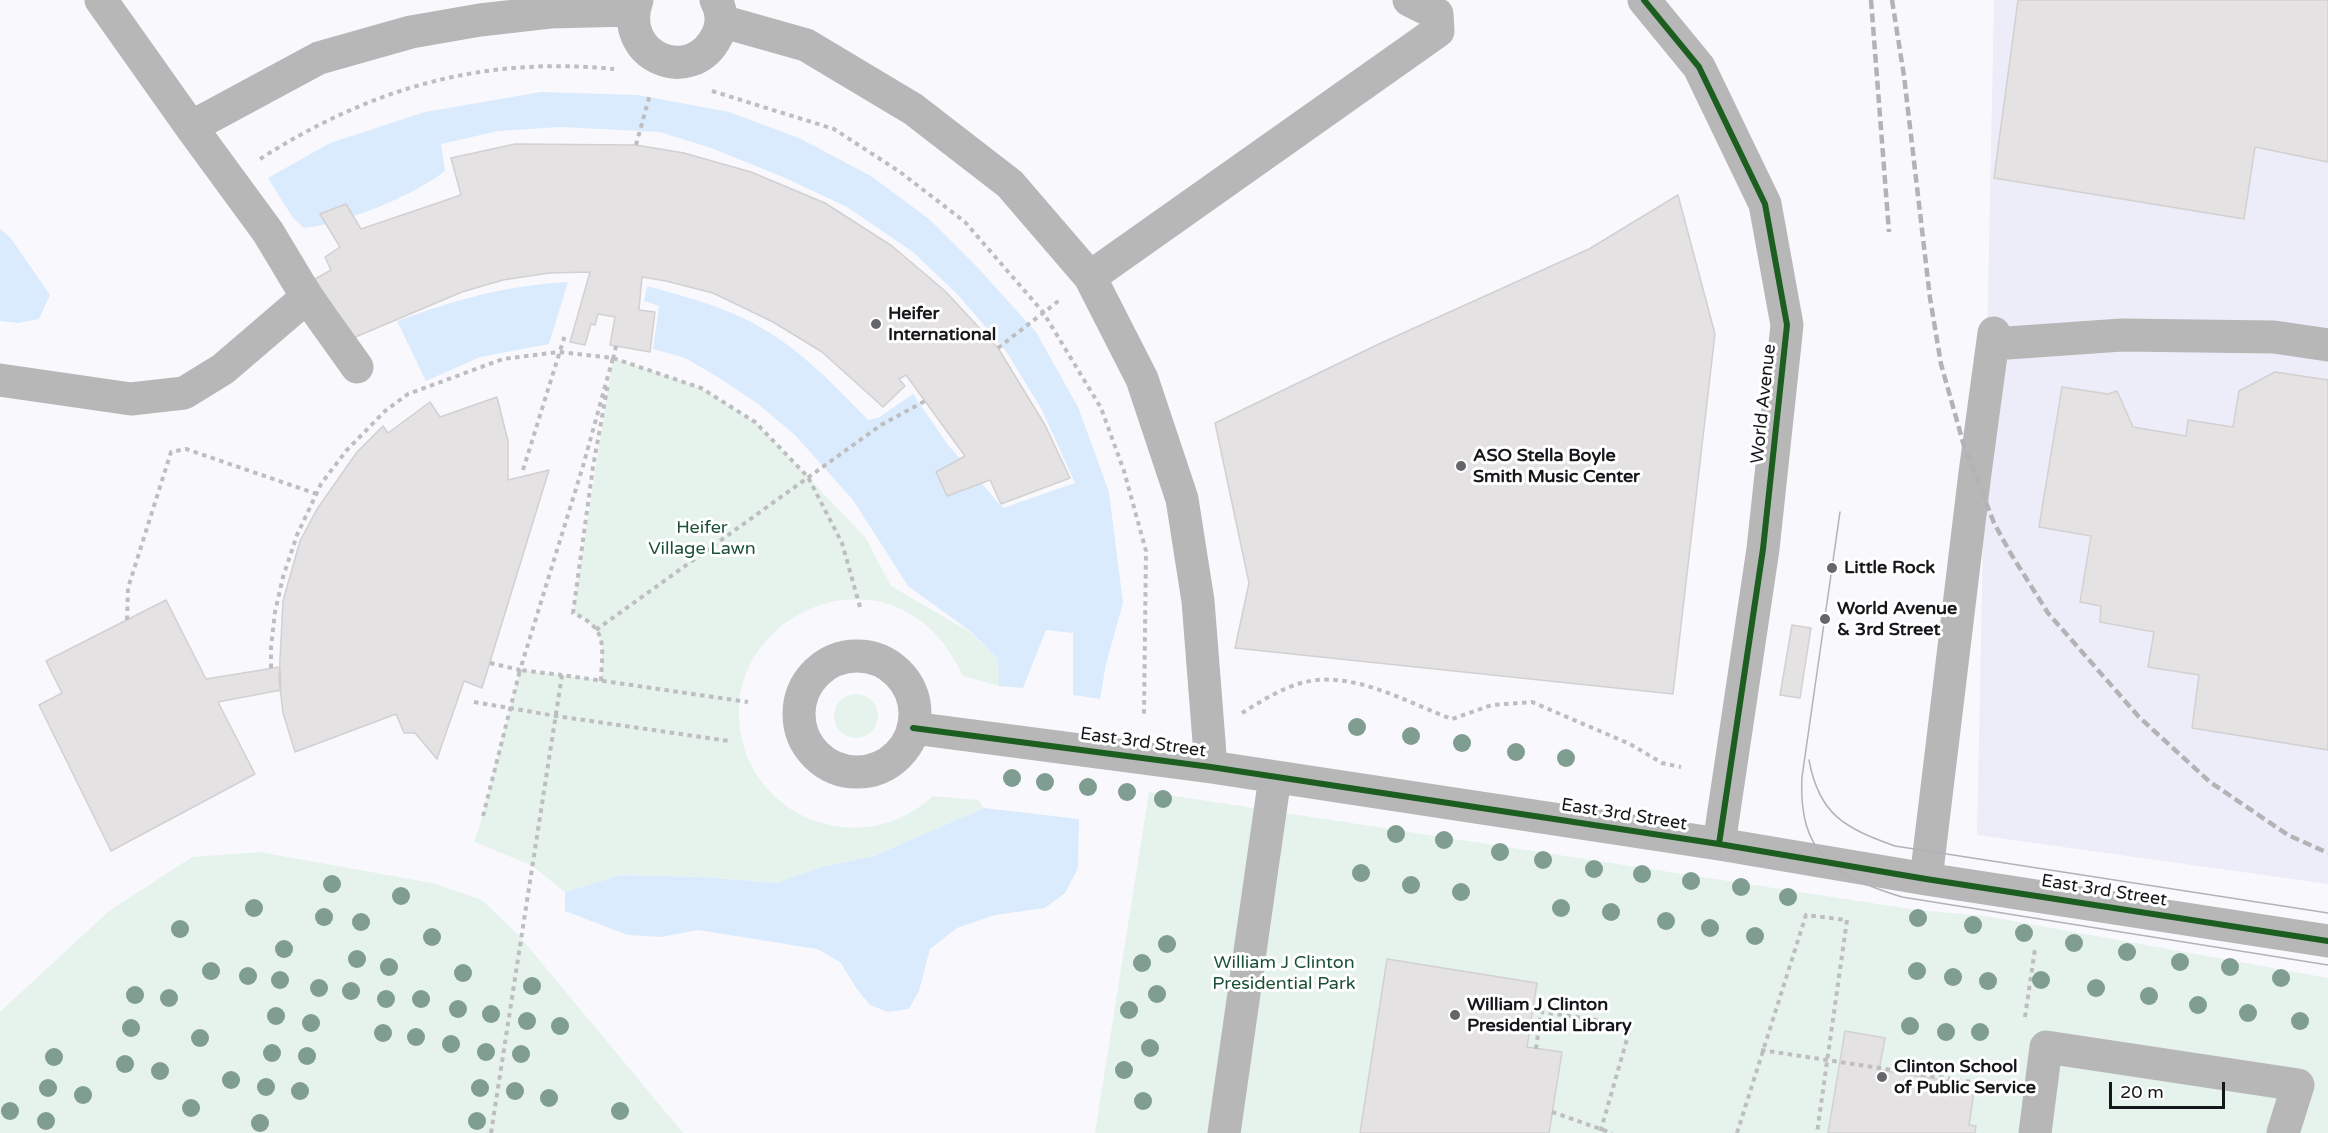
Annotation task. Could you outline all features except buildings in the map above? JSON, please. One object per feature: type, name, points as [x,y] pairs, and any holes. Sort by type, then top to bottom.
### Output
[{"type":"street","points":[[101,0],[268,232],[308,297],[357,367]]},
{"type":"street","points":[[1090,277],[1438,31],[1437,14],[1409,0]]},
{"type":"street","name":"World Avenue","points":[[1644,0],[1700,67],[1765,204],[1787,325],[1763,549],[1719,844]]},
{"type":"street","points":[[191,127],[319,58],[411,32],[480,20],[635,5],[634,31],[641,45],[647,52],[672,63],[696,58],[712,45],[719,10],[806,45],[913,109],[1010,184],[1090,277],[1142,379],[1182,499],[1198,601],[1212,768]]},
{"type":"street","points":[[0,380],[131,399],[184,393],[222,369],[308,297]]},
{"type":"street","points":[[1926,879],[1994,338],[2122,334],[2274,337],[2328,345]]},
{"type":"street","name":"East 3rd Street","points":[[913,728],[1275,777],[1719,844],[1926,879],[2328,941]]},
{"type":"street","points":[[1224,1133],[1275,777]]},
{"type":"street","points":[[2035,1133],[2046,1047],[2298,1085],[2283,1133]]},
{"type":"path","points":[[229,179],[291,139],[358,105],[426,82],[499,69],[572,65],[625,70]]},
{"type":"path","points":[[709,90],[834,129],[900,172],[965,222],[1043,312],[1101,408],[1124,471],[1146,551],[1144,714]]},
{"type":"path","points":[[636,145],[651,93]]},
{"type":"path","points":[[998,348],[1034,320]]},
{"type":"path","points":[[523,470],[565,335]]},
{"type":"path","points":[[483,816],[520,670],[583,466],[616,346]]},
{"type":"path","points":[[271,668],[275,612],[283,577],[297,535],[321,484],[346,450],[385,411],[408,394],[503,359],[559,352],[613,358],[701,388],[755,422],[808,477],[842,543],[860,607]]},
{"type":"path","points":[[601,681],[602,639],[589,620],[573,612],[593,467],[613,358]]},
{"type":"path","points":[[596,630],[813,473],[882,425],[925,401]]},
{"type":"path","points":[[128,620],[128,588],[171,452],[186,449],[317,494]]},
{"type":"path","points":[[490,663],[520,670],[748,702]]},
{"type":"path","points":[[491,1133],[562,675]]},
{"type":"path","points":[[1209,723],[1236,717],[1264,700],[1300,683],[1340,679],[1378,690],[1452,719],[1492,705],[1532,702],[1630,744],[1662,763],[1681,767]]},
{"type":"path","points":[[474,702],[729,741]]},
{"type":"path","points":[[1737,1133],[1761,1050],[1806,915],[1847,920],[1817,1133]]},
{"type":"path","points":[[1536,1048],[1541,1012],[1631,1024],[1601,1131]]},
{"type":"path","points":[[1761,1050],[2014,1088]]},
{"type":"path","points":[[1552,1112],[1612,1133]]},
{"type":"shaded area","points":[[1994,0],[2328,0],[2328,884],[1977,835]]},
{"type":"green space","name":"Heifer Village Lawn","points":[[613,358],[701,388],[755,422],[865,537],[891,586],[970,632],[998,659],[999,686],[963,676],[947,648],[933,632],[907,612],[880,602],[852,599],[824,604],[799,615],[776,631],[758,652],[745,677],[739,705],[743,745],[752,767],[764,785],[787,807],[796,812],[816,821],[848,828],[893,821],[921,806],[933,796],[978,800],[984,808],[874,856],[825,866],[776,883],[703,877],[621,875],[565,892],[531,865],[474,842],[520,670],[601,680],[602,648],[598,632],[592,625],[573,613]]},
{"type":"green space","points":[[856,694],[871,701],[878,716],[871,731],[856,738],[841,731],[834,716],[841,701]]},
{"type":"green space","name":"William J Clinton Presidential Park","points":[[1149,792],[1917,910],[1986,916],[2328,978],[2328,1133],[1095,1133]]},
{"type":"green space","points":[[260,852],[432,883],[482,900],[521,938],[683,1133],[0,1133],[0,1012],[109,911],[192,857]]},
{"type":"water","points":[[541,92],[638,95],[729,112],[799,138],[871,176],[929,219],[979,269],[1036,332],[1078,407],[1109,492],[1123,603],[1106,664],[1100,699],[1073,695],[1073,633],[1046,630],[1023,688],[999,686],[998,659],[970,631],[908,586],[853,500],[794,434],[758,404],[721,379],[685,358],[653,349],[659,306],[644,301],[647,286],[719,308],[761,327],[810,363],[868,420],[878,418],[913,394],[948,445],[1003,508],[1075,483],[1042,410],[1006,351],[959,296],[913,252],[847,207],[783,177],[711,148],[660,132],[560,127],[498,131],[441,144],[445,171],[415,190],[358,215],[304,228],[293,218],[268,178],[330,143],[425,112]]},
{"type":"water","points":[[0,229],[10,237],[50,295],[39,319],[18,323],[0,321]]},
{"type":"water","points":[[568,282],[549,344],[480,357],[426,381],[397,321],[440,306],[502,290]]},
{"type":"water","points":[[984,808],[1079,819],[1078,868],[1065,893],[1045,908],[995,915],[957,928],[930,949],[919,991],[909,1009],[888,1012],[870,1005],[840,962],[817,949],[698,930],[661,937],[628,935],[565,911],[565,892],[621,875],[703,877],[776,883],[825,866],[874,856]]},
{"type":"tram line","points":[[1840,512],[1802,777],[1802,803],[1806,825],[1814,843],[1825,858],[1839,870],[1857,880],[1902,897],[2328,965]]},
{"type":"tram line","points":[[1809,760],[1814,779],[1827,807],[1848,825],[1895,846],[2328,913]]},
{"type":"railway","points":[[1871,0],[1889,232]]},
{"type":"railway","points":[[1892,0],[1904,76],[1930,298],[1941,364],[1964,446],[1994,523],[2048,613],[2139,717],[2210,782],[2288,835],[2328,853]]},
{"type":"cycle path","points":[[1644,0],[1699,67],[1765,204],[1787,325],[1763,549],[1719,844]]},
{"type":"cycle path","points":[[913,728],[1211,767],[1719,844],[1926,879],[2328,941]]},
{"type":"place","name":"Heifer International","points":[[876,324]]},
{"type":"place","name":"ASO Stella Boyle Smith Music Center","points":[[1461,466]]},
{"type":"place","name":"Little Rock","points":[[1832,568]]},
{"type":"place","name":"World Avenue & 3rd Street","points":[[1825,619]]},
{"type":"place","name":"William J Clinton Presidential Library","points":[[1455,1015]]},
{"type":"place","name":"Clinton School of Public Service","points":[[1882,1077]]}]
